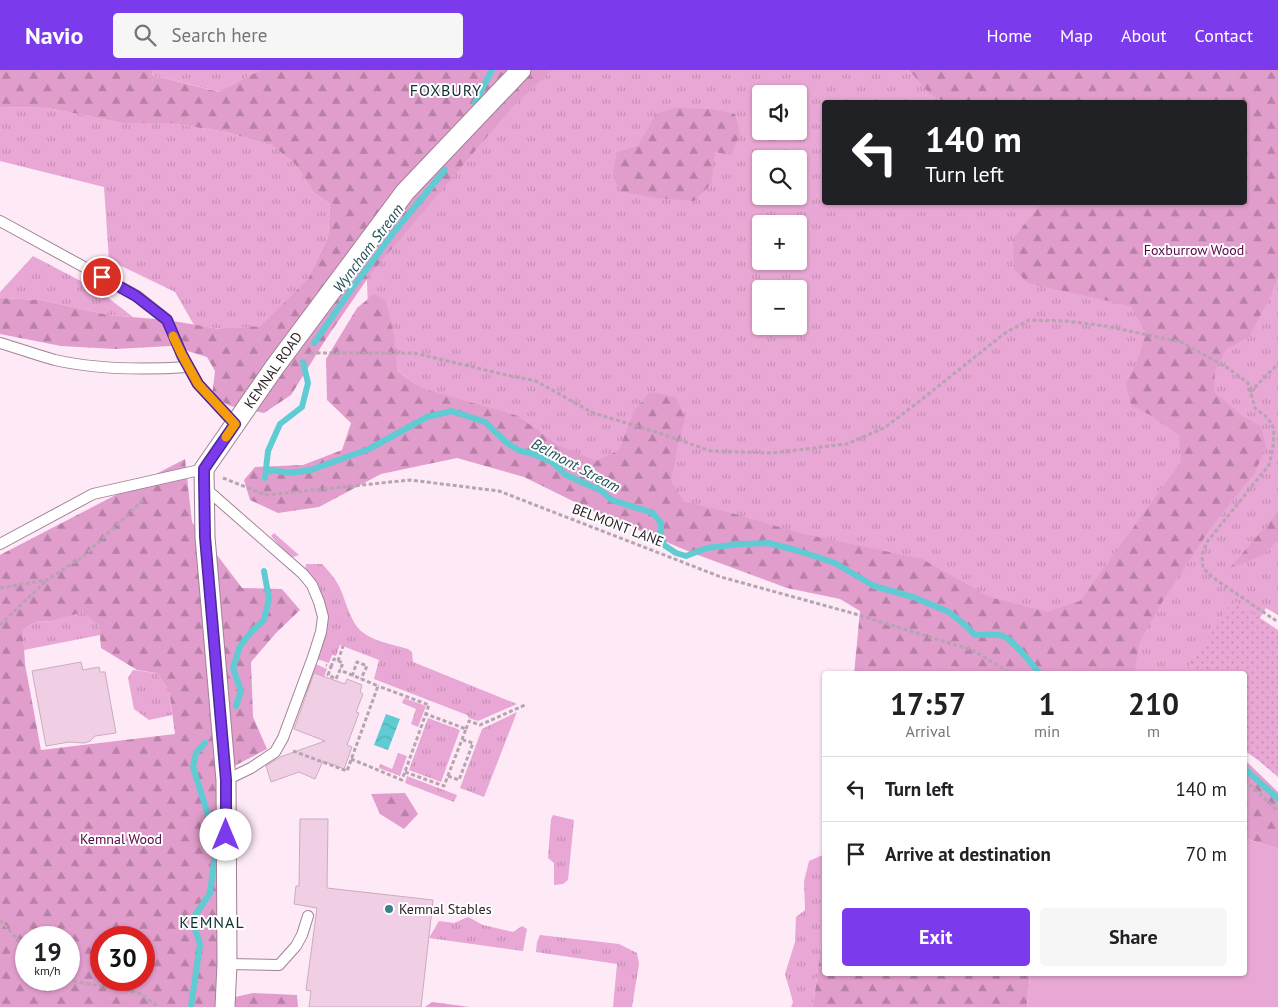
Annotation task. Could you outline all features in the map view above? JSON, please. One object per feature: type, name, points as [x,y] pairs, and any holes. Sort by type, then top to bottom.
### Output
[{"type":"street","name":"KEMNAL ROAD","points":[[204,479],[235,424],[285,353],[405,192],[521,70]]},
{"type":"street","points":[[204,479],[205,537],[226,780],[227,964],[225,1007]]},
{"type":"lane","points":[[0,221],[136,296],[167,320],[182,355],[198,384],[235,424]]},
{"type":"lane","points":[[0,342],[53,359],[92,367],[124,369],[188,366]]},
{"type":"lane","points":[[0,544],[93,494],[204,479],[303,574],[312,585],[323,617],[321,632],[312,660],[283,738],[275,752],[251,768],[226,780]]},
{"type":"lane","points":[[227,964],[279,964],[296,946],[308,916]]},
{"type":"path","points":[[285,353],[414,353],[536,381],[593,413],[711,450],[771,453],[847,444],[884,428],[1005,333],[1029,320],[1066,321],[1106,326],[1181,342],[1228,368],[1248,383],[1255,408],[1268,418],[1274,429],[1273,448],[1269,465],[1207,542],[1202,555],[1203,568],[1212,577],[1278,622]]},
{"type":"path","points":[[1250,393],[1278,364]]},
{"type":"path","name":"BELMONT LANE","points":[[204,479],[223,478],[266,495],[410,480],[499,491],[721,577],[852,613],[972,650],[1007,671]]},
{"type":"path","points":[[0,625],[47,580],[84,556],[144,498]]},
{"type":"path","points":[[0,588],[47,580]]},
{"type":"path","points":[[338,661],[343,646]]},
{"type":"path","points":[[334,659],[338,661],[343,663],[336,679],[328,676],[334,659]]},
{"type":"path","points":[[312,660],[330,667]]},
{"type":"path","points":[[352,676],[357,662],[367,666],[361,679]]},
{"type":"path","points":[[340,670],[430,706],[402,780],[351,760]]},
{"type":"path","points":[[279,746],[347,771],[378,686]]},
{"type":"path","points":[[404,772],[444,786],[469,721],[480,725],[525,705]]},
{"type":"path","points":[[426,714],[466,729]]},
{"type":"path","points":[[448,776],[459,780],[473,743],[463,740]]},
{"type":"path","points":[[1247,782],[1278,811]]},
{"type":"path","points":[[0,920],[15,936]]},
{"type":"path","points":[[80,982],[139,993],[159,1007]]},
{"type":"green space","points":[[0,70],[153,70],[152,75],[219,92],[260,70],[552,70],[514,105],[372,272],[326,339],[291,395],[264,413],[230,406],[212,396],[215,371],[207,357],[171,346],[115,349],[61,346],[0,334],[0,298],[41,300],[108,315],[167,320],[220,329],[261,326],[308,279],[328,237],[330,204],[314,193],[295,164],[273,146],[226,132],[169,123],[122,123],[48,108],[0,107]]},
{"type":"green space","points":[[153,70],[260,70],[220,92],[152,75]]},
{"type":"green space","name":"Foxburrow Wood","points":[[507,70],[1259,70],[1278,83],[1278,615],[1266,608],[1228,671],[1057,671],[476,449],[414,383],[397,371],[369,336],[364,201]]},
{"type":"green space","name":"Foxburrow Wood","points":[[909,70],[1278,70],[1278,275],[1272,293],[1249,337],[1226,349],[1215,371],[1214,392],[1242,416],[1261,426],[1266,447],[1254,474],[1212,526],[1164,599],[1140,641],[1135,666],[1137,671],[854,671],[860,611],[840,599],[787,588],[690,552],[591,510],[524,477],[457,458],[381,474],[319,507],[278,513],[250,500],[244,480],[255,467],[303,465],[342,450],[351,423],[327,400],[326,359],[357,308],[374,294],[386,301],[394,336],[397,371],[421,388],[518,416],[559,446],[596,461],[619,450],[634,411],[650,392],[676,397],[685,418],[671,481],[684,502],[804,534],[922,559],[989,597],[1047,612],[1080,601],[1181,462],[1179,435],[1150,415],[1131,405],[1126,383],[1138,359],[1146,333],[1131,306],[1028,283],[1014,269],[1013,239],[1040,205],[1247,205],[1247,100],[941,100],[930,94]]},
{"type":"green space","points":[[0,107],[48,108],[122,123],[169,123],[226,132],[273,146],[295,164],[314,193],[330,204],[328,237],[308,279],[289,309],[261,326],[221,329],[194,325],[175,292],[109,260],[104,187],[0,161]]},
{"type":"green space","points":[[674,108],[711,109],[735,114],[740,134],[731,155],[715,152],[711,184],[694,201],[657,198],[619,191],[613,173],[617,152],[638,146],[656,114]]},
{"type":"green space","points":[[33,256],[98,290],[133,317],[108,315],[41,300],[0,298],[0,292]]},
{"type":"green space","name":"Kemnal Wood","points":[[185,459],[192,522],[242,588],[282,589],[300,610],[276,633],[251,662],[253,717],[267,749],[217,775],[235,997],[253,993],[297,995],[298,1007],[0,1007],[0,555]],"holes":[[[83,612],[99,626],[101,648],[137,670],[156,673],[169,690],[175,734],[41,750],[25,664],[23,630],[34,622],[52,621]]]},
{"type":"green space","points":[[1278,512],[1278,540],[1263,555],[1229,569]]},
{"type":"green space","points":[[274,533],[299,555],[290,558],[271,536]]},
{"type":"green space","points":[[306,564],[322,564],[329,571],[339,586],[357,627],[366,635],[408,649],[412,652],[413,662],[517,704],[478,721],[374,679],[379,660],[340,645],[336,656],[332,655],[329,663],[317,659],[327,623],[325,603],[316,585],[305,571]]},
{"type":"green space","points":[[1233,600],[1278,630],[1278,777],[1247,752],[1247,671],[1186,671]]},
{"type":"green space","points":[[83,611],[99,626],[100,635],[24,650],[23,630],[34,622],[52,621]]},
{"type":"green space","points":[[313,663],[327,669],[324,677],[314,673],[307,692],[302,690]]},
{"type":"green space","points":[[133,670],[156,673],[169,690],[172,715],[149,720],[134,709],[128,678]]},
{"type":"green space","points":[[404,698],[426,706],[418,727],[411,724],[416,709],[402,703]]},
{"type":"green space","points":[[517,712],[484,797],[460,788],[482,729]]},
{"type":"green space","points":[[428,718],[460,730],[441,782],[409,770]]},
{"type":"green space","points":[[398,753],[407,756],[400,776],[379,768],[380,764],[392,769]]},
{"type":"green space","points":[[1247,762],[1278,792],[1278,849],[1247,839]]},
{"type":"green space","points":[[407,776],[457,795],[454,802],[405,783]]},
{"type":"green space","points":[[405,793],[418,814],[404,829],[380,814],[371,794]]},
{"type":"green space","points":[[553,815],[574,820],[568,880],[563,884],[554,885],[554,863],[548,858],[551,819]]},
{"type":"green space","points":[[1247,839],[1278,849],[1278,1007],[1027,1007],[1030,976],[1247,976]]},
{"type":"green space","points":[[822,855],[822,937],[813,1007],[791,1007],[793,1002],[785,974],[795,942],[796,917],[805,910],[804,881],[809,861]]},
{"type":"green space","points":[[468,917],[483,925],[513,932],[522,926],[527,929],[523,951],[429,938],[439,921],[454,923]]},
{"type":"green space","points":[[540,935],[619,944],[637,953],[639,964],[632,1007],[613,1007],[617,964],[536,952]]},
{"type":"green space","points":[[822,937],[822,976],[1030,976],[1027,1007],[813,1007]]},
{"type":"green space","points":[[347,997],[421,1007],[386,1007]]},
{"type":"green space","points":[[432,1002],[470,1007],[425,1007]]},
{"type":"water","points":[[386,714],[400,719],[388,750],[374,745]]},
{"type":"building","points":[[81,662],[83,670],[99,667],[100,672],[105,672],[116,733],[95,736],[90,741],[84,743],[69,742],[46,746],[32,671]]},
{"type":"building","points":[[314,673],[345,684],[347,679],[362,685],[360,692],[363,694],[356,712],[359,713],[347,745],[352,747],[344,769],[323,761],[315,779],[299,772],[271,782],[266,766],[280,757],[325,741],[294,729]]},
{"type":"building","points":[[300,819],[328,819],[327,888],[433,900],[421,1007],[309,1007],[311,991],[306,990],[317,908],[294,904],[296,886],[299,886]]},
{"type":"waterway","name":"Wyncham Stream","points":[[475,103],[492,70]]},
{"type":"waterway","name":"Wyncham Stream","points":[[314,343],[394,232],[445,170]]},
{"type":"waterway","name":"Wyncham Stream","points":[[265,478],[268,451],[280,424],[302,407],[308,383],[303,362]]},
{"type":"waterway","name":"Belmont Stream","points":[[266,472],[274,470],[289,473],[311,470],[369,449],[427,417],[452,411],[485,422],[507,443],[518,450],[552,462],[566,475],[600,490],[612,500],[653,513],[661,523],[664,545],[676,553],[686,556],[707,548],[768,543],[799,551],[835,563],[874,586],[913,597],[949,612],[975,635],[993,634],[1007,638],[1037,671]]},
{"type":"waterway","name":"Wyncham Stream","points":[[236,706],[241,691],[233,668],[240,646],[264,620],[269,599],[264,571]]},
{"type":"waterway","name":"Wyncham Stream","points":[[191,1007],[200,944],[192,920],[210,893],[215,855],[208,815],[193,767],[196,753],[205,743]]},
{"type":"waterway","name":"Belmont Stream","points":[[1247,771],[1278,799]]},
{"type":"slow traffic","points":[[173,336],[198,384],[235,424],[226,437]]},
{"type":"place","name":"Kemnal Stables","points":[[389,909]]},
{"type":"district","name":"FOXBURY","points":[[446,90]]},
{"type":"district","name":"KEMNAL","points":[[212,922]]},
{"type":"route","points":[[102,277],[136,296],[167,320],[182,355],[198,384],[235,424],[204,469],[205,537],[226,780],[226,835]]}]
